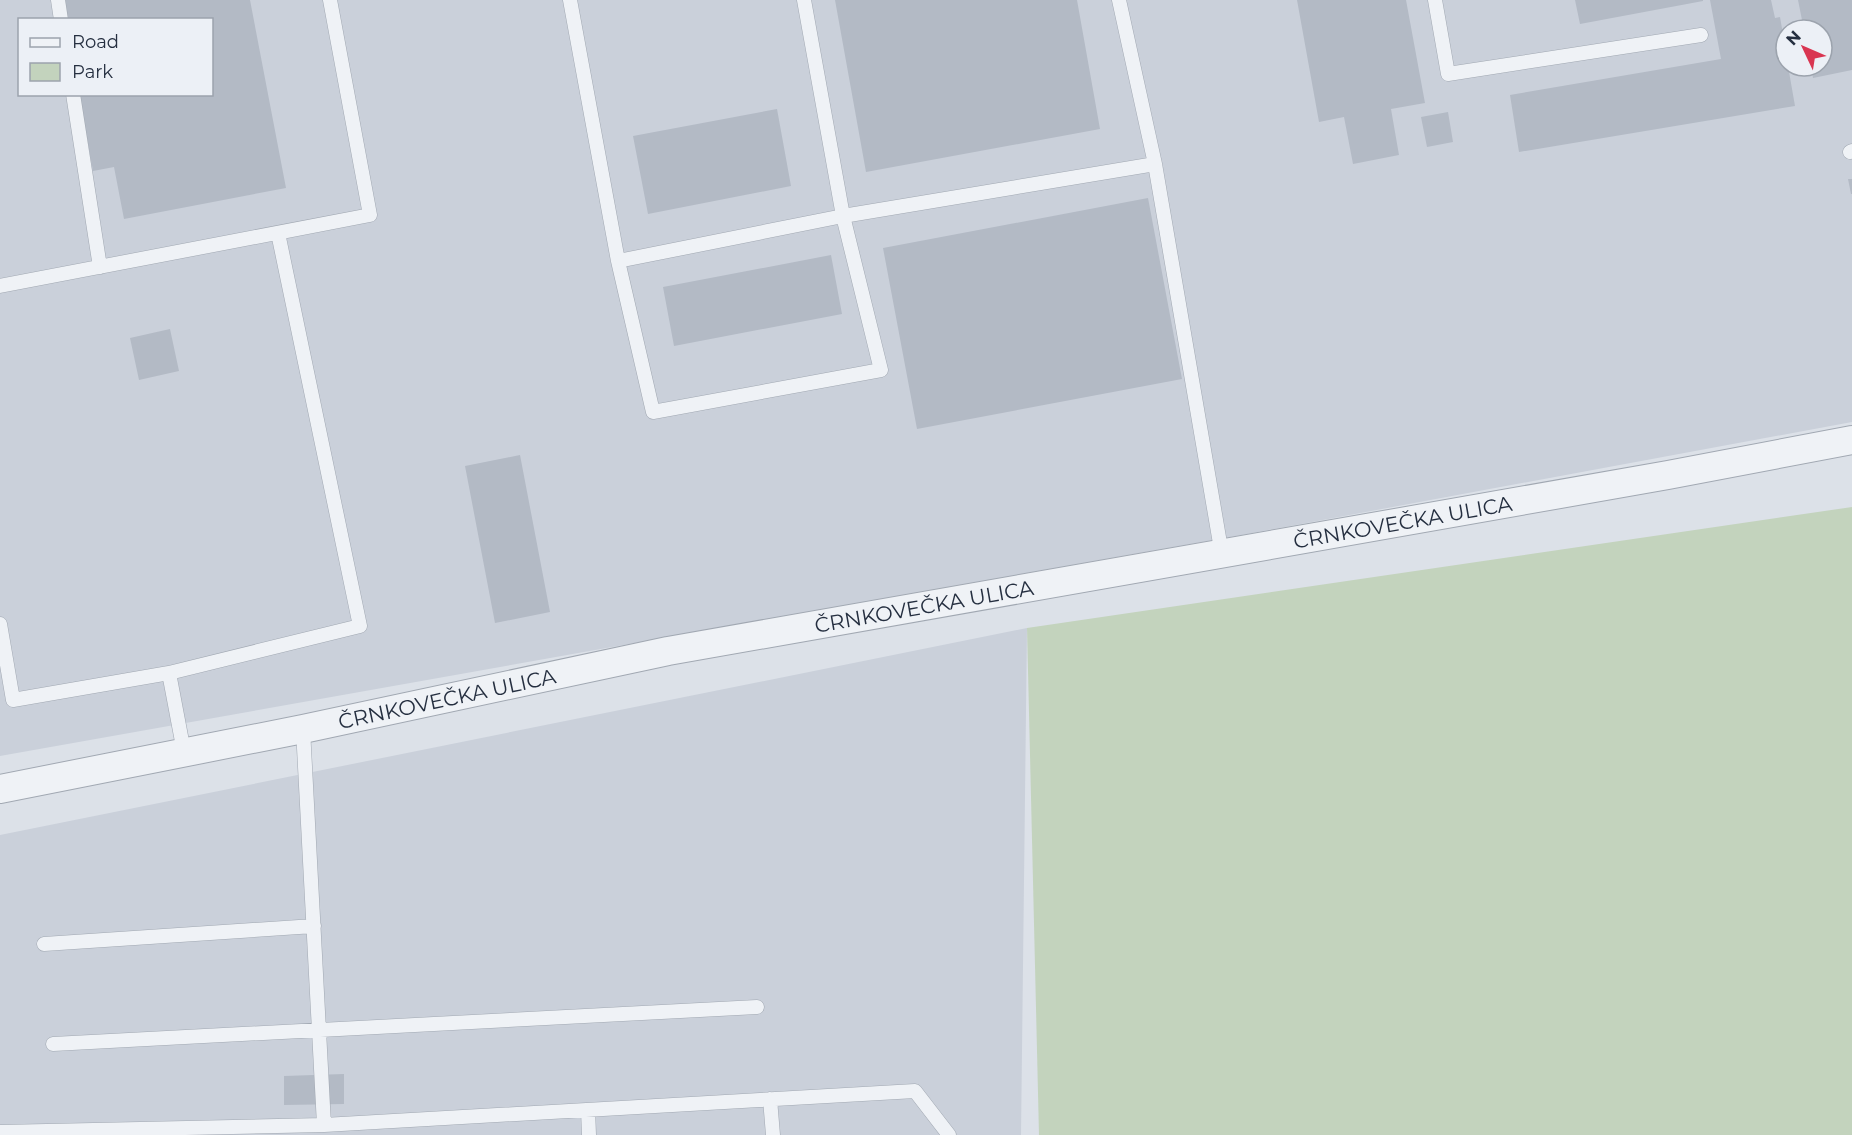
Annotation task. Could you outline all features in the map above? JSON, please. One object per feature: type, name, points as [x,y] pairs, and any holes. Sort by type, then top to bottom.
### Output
[{"type":"street","name":"ČRNKOVEČKA ULICA","points":[[0,789],[303,729],[668,651],[1222,555],[1852,440]]},
{"type":"lane","points":[[58,0],[61,18]]},
{"type":"lane","points":[[0,286],[370,215],[330,0]]},
{"type":"lane","points":[[570,0],[618,261],[653,412],[881,370],[843,216],[804,0]]},
{"type":"lane","points":[[1119,0],[1155,164],[1222,555]]},
{"type":"lane","points":[[1436,0],[1448,74],[1701,35]]},
{"type":"lane","points":[[72,96],[100,267]]},
{"type":"lane","points":[[618,261],[843,216],[1155,164]]},
{"type":"lane","points":[[0,624],[13,700],[169,673],[360,626],[279,233]]},
{"type":"lane","points":[[169,673],[184,752]]},
{"type":"lane","points":[[303,729],[324,1125]]},
{"type":"lane","points":[[44,944],[314,926]]},
{"type":"lane","points":[[53,1044],[757,1007]]},
{"type":"lane","points":[[0,1131],[324,1125],[915,1090],[949,1135]]},
{"type":"lane","points":[[770,1099],[773,1135]]},
{"type":"lane","points":[[588,1110],[589,1135]]},
{"type":"shaded area","points":[[0,0],[1852,0],[1852,422],[1247,534],[0,756]]},
{"type":"shaded area","points":[[1027,628],[1021,1135],[0,1135],[0,835]]},
{"type":"green space","points":[[1852,507],[1852,1135],[1039,1135],[1027,628]]},
{"type":"building","points":[[61,0],[250,0],[286,188],[124,219],[114,167],[93,171],[79,96],[213,96],[213,18],[65,18]]},
{"type":"building","points":[[835,0],[1077,0],[1100,129],[866,172]]},
{"type":"building","points":[[1297,0],[1406,0],[1425,103],[1391,109],[1399,155],[1353,164],[1344,117],[1319,122]]},
{"type":"building","points":[[1575,0],[1703,0],[1703,1],[1580,24]]},
{"type":"building","points":[[1710,0],[1771,0],[1775,18],[1774,78],[1790,78],[1795,106],[1519,152],[1510,95],[1721,59]]},
{"type":"building","points":[[1798,0],[1852,0],[1852,70],[1834,74],[1834,18],[1802,18]]},
{"type":"building","points":[[777,109],[791,186],[648,214],[633,136]]},
{"type":"building","points":[[1448,112],[1453,142],[1427,147],[1421,117]]},
{"type":"building","points":[[1848,179],[1852,179],[1852,194],[1851,194]]},
{"type":"building","points":[[1148,198],[1182,379],[917,429],[883,248]]},
{"type":"building","points":[[831,255],[842,314],[674,346],[663,287]]},
{"type":"building","points":[[170,329],[179,371],[139,380],[130,338]]},
{"type":"building","points":[[520,455],[550,612],[495,623],[465,466]]},
{"type":"building","points":[[344,1074],[344,1104],[284,1105],[284,1076]]}]
